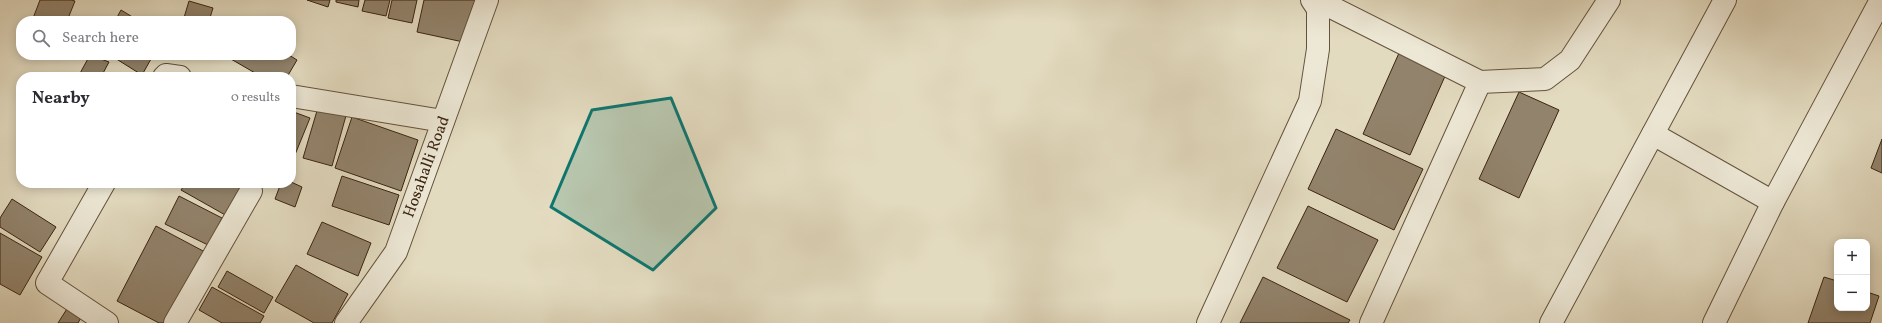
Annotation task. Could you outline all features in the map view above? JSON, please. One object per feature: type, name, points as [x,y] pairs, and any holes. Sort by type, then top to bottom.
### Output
[{"type":"street","name":"Hosahalli Road","points":[[346,323],[396,252],[487,0]]},
{"type":"street","points":[[1208,323],[1310,101],[1318,49],[1318,9],[1312,0]]},
{"type":"street","points":[[1317,0],[1480,82],[1545,80],[1570,60],[1609,0]]},
{"type":"street","points":[[1551,323],[1725,0]]},
{"type":"street","points":[[1714,323],[1773,202],[1881,0]]},
{"type":"street","points":[[1371,323],[1480,82]]},
{"type":"street","points":[[296,97],[443,122]]},
{"type":"street","points":[[1653,134],[1773,202]]},
{"type":"street","points":[[101,188],[47,283],[107,323]]},
{"type":"street","points":[[175,323],[251,191]]},
{"type":"highlighted area","points":[[671,98],[716,208],[653,270],[551,207],[592,110]]},
{"type":"building","points":[[40,0],[75,1],[69,16],[34,16]]},
{"type":"building","points":[[307,0],[330,0],[328,7]]},
{"type":"building","points":[[336,0],[359,0],[358,7],[336,2]]},
{"type":"building","points":[[365,0],[390,0],[386,16],[362,11]]},
{"type":"building","points":[[392,0],[417,0],[412,23],[388,18]]},
{"type":"building","points":[[424,0],[478,0],[468,43],[417,32]]},
{"type":"building","points":[[189,1],[213,8],[211,16],[184,16]]},
{"type":"building","points":[[121,10],[131,16],[118,16]]},
{"type":"building","points":[[1399,53],[1446,74],[1410,155],[1363,134]]},
{"type":"building","points":[[87,60],[104,60],[109,62],[104,72],[81,72]]},
{"type":"building","points":[[118,60],[150,60],[144,72],[137,72]]},
{"type":"building","points":[[233,60],[297,60],[290,72],[253,72]]},
{"type":"building","points":[[1519,92],[1559,110],[1519,198],[1479,179]]},
{"type":"building","points":[[319,104],[347,112],[332,166],[303,158]]},
{"type":"building","points":[[296,113],[310,118],[296,152]]},
{"type":"building","points":[[352,117],[418,140],[401,191],[335,168]]},
{"type":"building","points":[[1336,129],[1423,169],[1394,230],[1308,189]]},
{"type":"building","points":[[1882,139],[1882,173],[1871,168]]},
{"type":"building","points":[[342,176],[399,195],[389,225],[332,206]]},
{"type":"building","points":[[296,184],[302,187],[295,207],[275,199],[279,188],[296,188]]},
{"type":"building","points":[[182,188],[243,188],[227,216],[181,190]]},
{"type":"building","points":[[179,196],[222,218],[208,245],[165,224]]},
{"type":"building","points":[[12,199],[56,227],[40,252],[0,227],[0,218]]},
{"type":"building","points":[[1308,206],[1378,240],[1347,302],[1277,268]]},
{"type":"building","points":[[322,222],[371,243],[358,276],[307,254]]},
{"type":"building","points":[[156,226],[205,252],[168,323],[159,323],[117,301]]},
{"type":"building","points":[[0,233],[42,257],[20,295],[0,284]]},
{"type":"building","points":[[296,265],[348,294],[332,323],[314,323],[275,301]]},
{"type":"building","points":[[227,271],[273,297],[264,313],[218,287]]},
{"type":"building","points":[[1263,277],[1350,320],[1348,323],[1240,323]]},
{"type":"building","points":[[1824,277],[1834,280],[1834,311],[1870,311],[1870,293],[1879,296],[1870,323],[1808,323]]},
{"type":"building","points":[[212,287],[264,316],[260,323],[222,323],[199,310]]},
{"type":"building","points":[[70,304],[84,312],[78,323],[58,323]]}]
